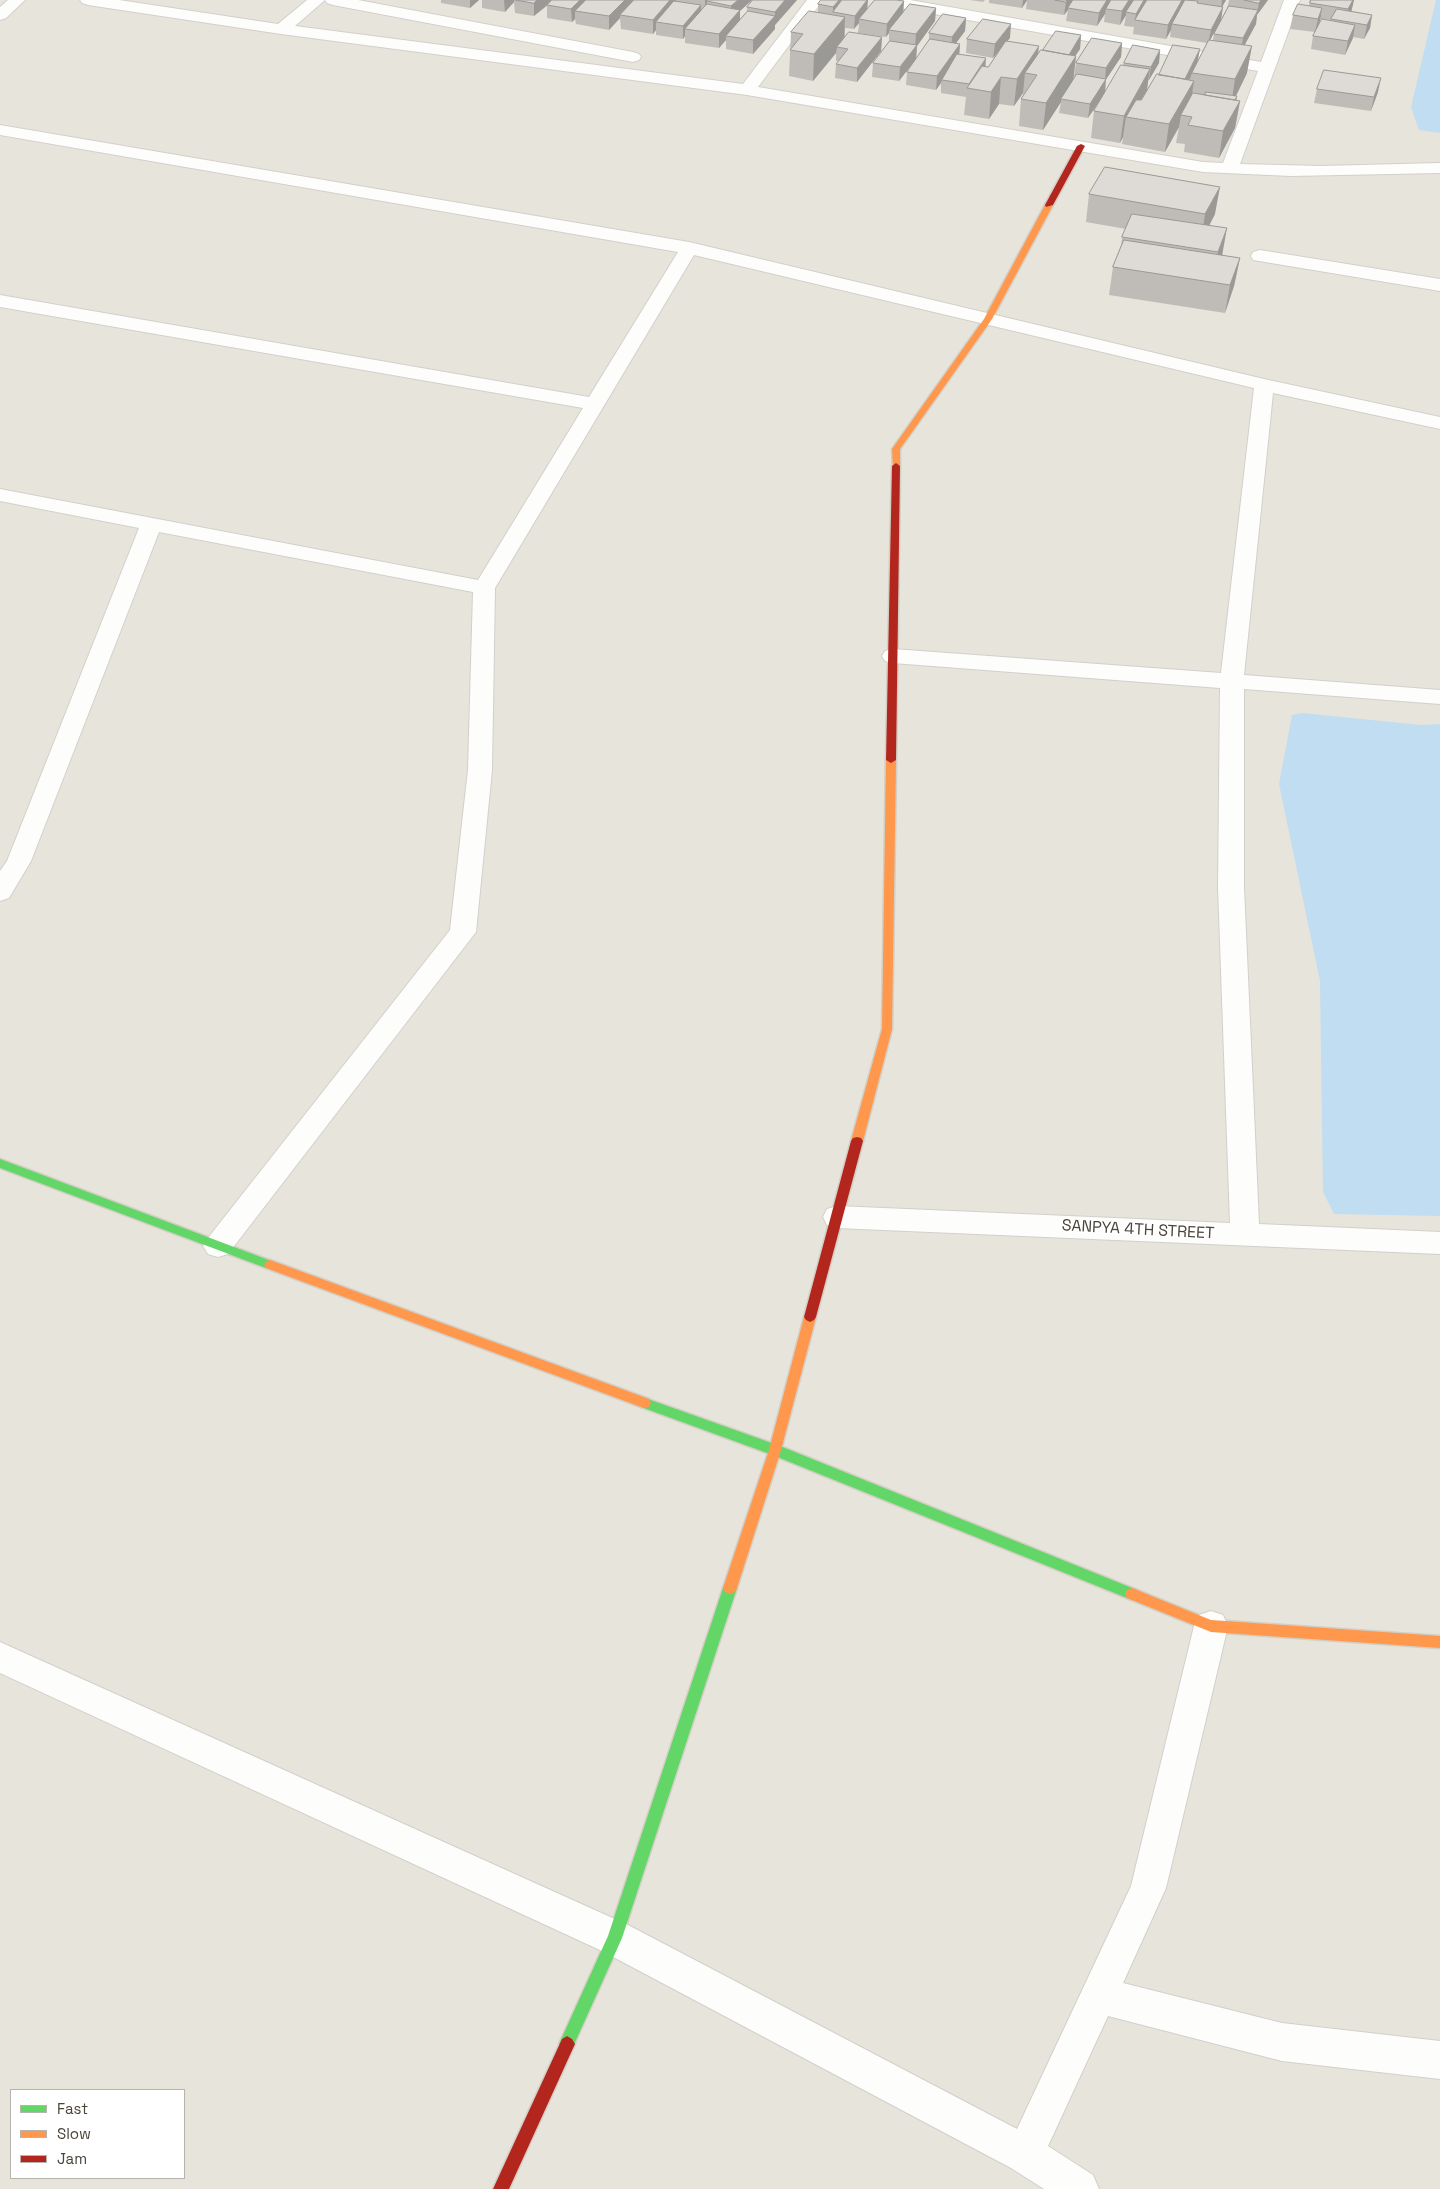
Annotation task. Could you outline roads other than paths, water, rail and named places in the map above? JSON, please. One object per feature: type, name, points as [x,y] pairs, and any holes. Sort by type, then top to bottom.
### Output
[{"type":"street","points":[[0,15],[17,0]]},
{"type":"street","points":[[88,0],[281,29],[750,85]]},
{"type":"street","points":[[281,29],[317,0]]},
{"type":"street","points":[[333,0],[646,60]]},
{"type":"street","points":[[750,85],[815,0]]},
{"type":"street","points":[[883,0],[1268,68]]},
{"type":"street","points":[[1230,169],[1292,0]]},
{"type":"street","points":[[665,64],[750,85],[1203,167],[1230,169],[1440,168]]},
{"type":"street","points":[[0,130],[689,248],[1264,385],[1440,423]]},
{"type":"street","points":[[501,2189],[615,1938],[776,1450],[887,1029],[896,449],[988,319],[1081,146]]},
{"type":"street","points":[[218,1246],[463,932],[480,770],[484,588],[689,248]]},
{"type":"street","points":[[1260,256],[1440,285]]},
{"type":"street","points":[[0,301],[596,404]]},
{"type":"street","points":[[1245,1235],[1231,887],[1232,681],[1264,385]]},
{"type":"street","points":[[0,496],[484,588]]},
{"type":"street","points":[[0,892],[18,861],[151,524]]},
{"type":"street","points":[[893,656],[1440,697]]},
{"type":"street","points":[[0,1163],[218,1246],[776,1450],[1211,1626],[1440,1642]]},
{"type":"street","name":"SANPYA 4TH STREET","points":[[837,1217],[1440,1243]]},
{"type":"street","points":[[1025,2154],[1148,1888],[1211,1626]]},
{"type":"street","points":[[0,1657],[615,1938],[1025,2154],[1078,2189]]},
{"type":"street","points":[[1098,1995],[1282,2042],[1440,2060]]},
{"type":"water","points":[[1436,0],[1440,0],[1440,133],[1419,130],[1411,107]]},
{"type":"water","points":[[1302,713],[1421,725],[1440,724],[1440,1216],[1334,1214],[1323,1192],[1320,981],[1279,784],[1292,715]]}]
